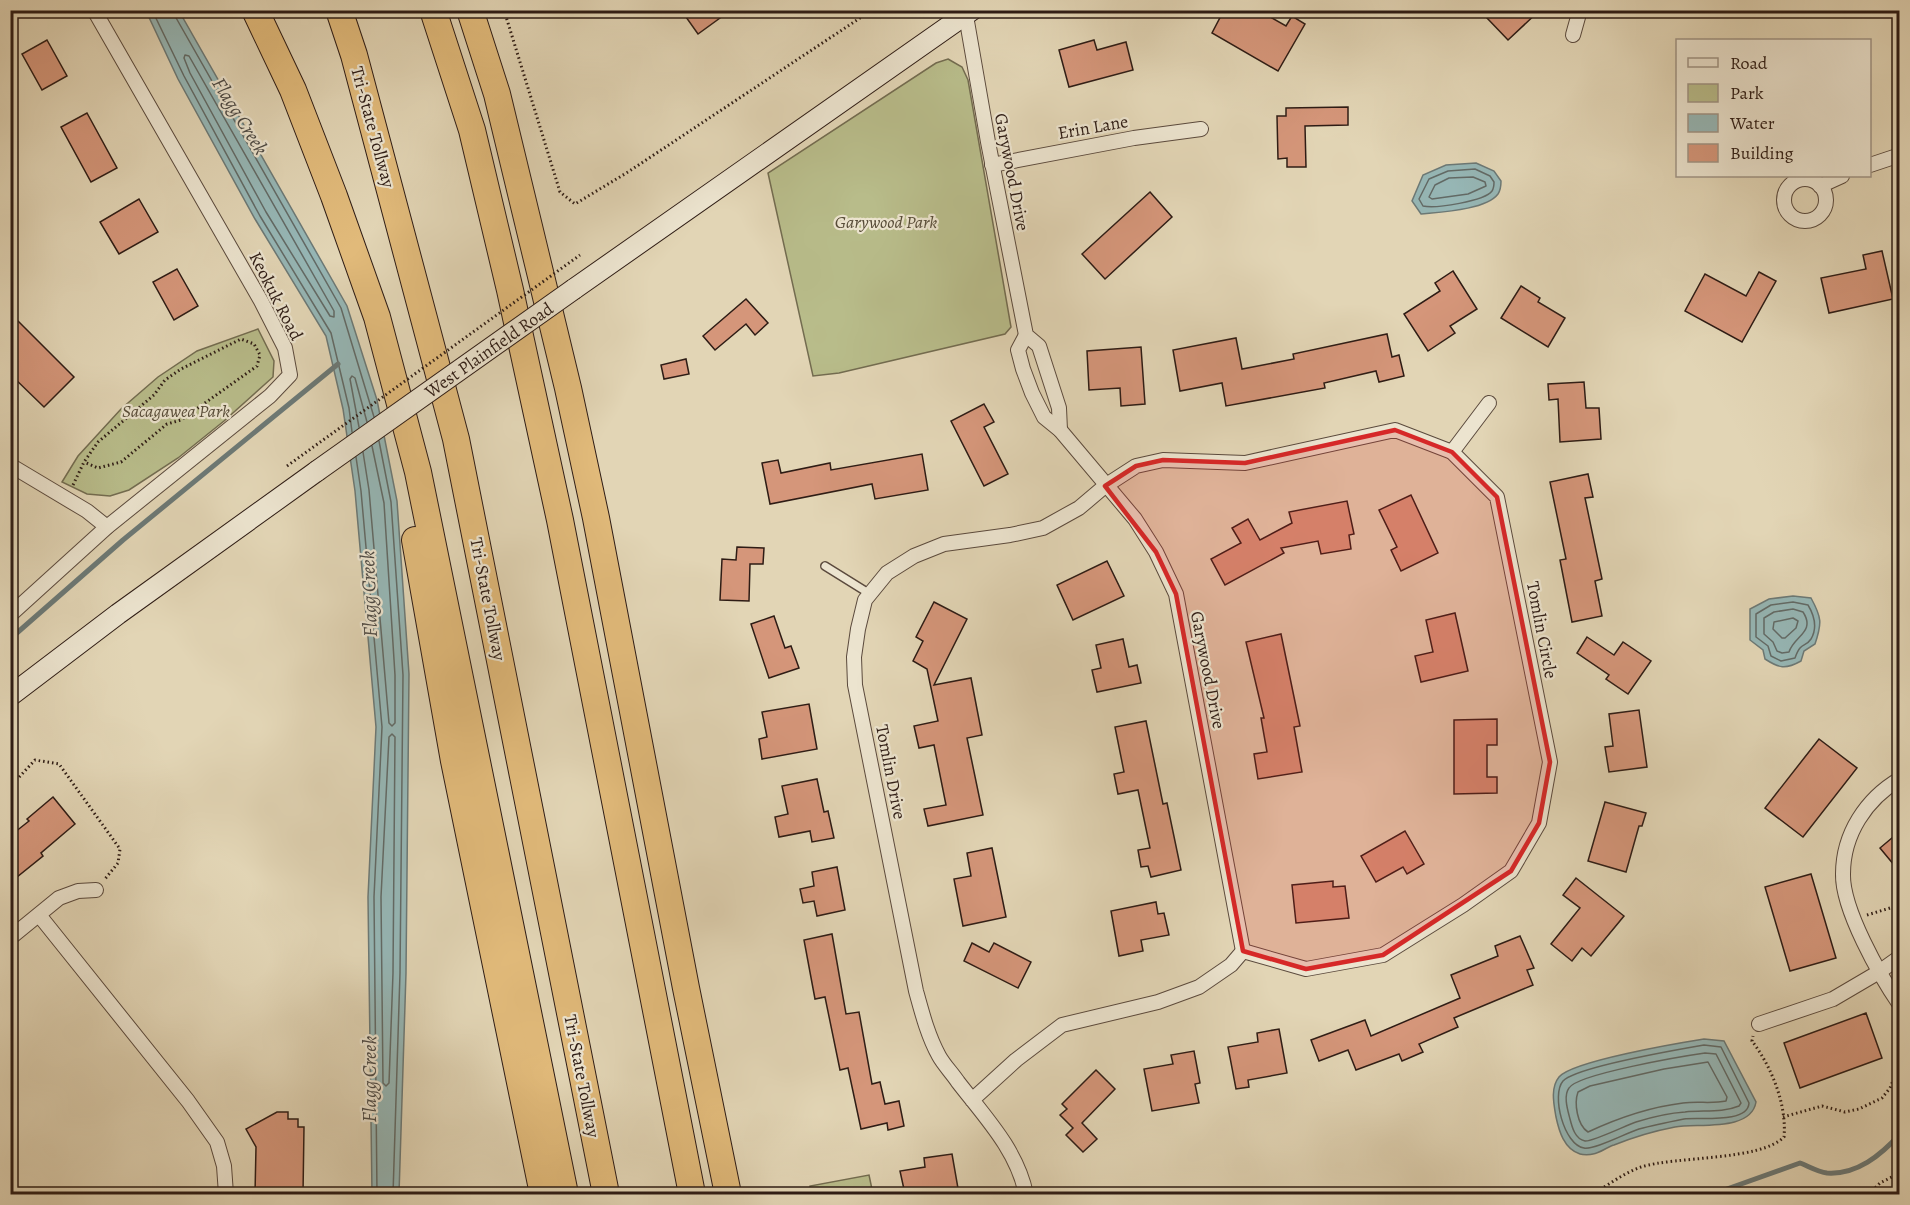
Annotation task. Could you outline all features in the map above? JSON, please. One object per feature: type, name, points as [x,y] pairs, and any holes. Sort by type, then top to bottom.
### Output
[{"type":"highway","points":[[255,10],[293,90],[346,229],[377,317],[418,471],[565,1194]]},
{"type":"highway","name":"Tri-State Tollway","points":[[339,10],[354,56],[456,439],[606,1194]]},
{"type":"highway","points":[[433,10],[472,130],[515,313],[560,520],[692,1194]]},
{"type":"highway","points":[[470,10],[497,94],[596,518],[728,1194]]},
{"type":"highway","points":[[418,471],[412,506],[413,531],[454,760],[543,1194]]},
{"type":"main road","name":"West Plainfield Road","points":[[10,696],[118,614],[317,471],[966,12]]},
{"type":"street","name":"Keokuk Road","points":[[10,615],[108,528],[270,396],[290,375],[285,348],[261,301],[93,10]]},
{"type":"street","points":[[1573,35],[1580,10]]},
{"type":"street","name":"Garywood Drive","points":[[966,12],[992,165],[1026,334],[1039,346],[1059,408],[1060,430]]},
{"type":"street","name":"Erin Lane","points":[[992,165],[1134,138],[1201,129]]},
{"type":"street","points":[[1871,164],[1899,155]]},
{"type":"street","points":[[1820,186],[1840,177]]},
{"type":"street","name":"Garywood Drive","points":[[1026,334],[1018,350],[1023,369],[1044,417],[1060,430],[1135,519],[1156,552],[1176,594],[1243,951]]},
{"type":"street","points":[[1452,452],[1489,403]]},
{"type":"street","name":"Tomlin Circle","points":[[1106,486],[1136,466],[1162,460],[1245,463],[1395,430],[1452,452],[1497,497],[1550,762],[1539,823],[1511,871],[1463,905],[1383,955],[1306,969],[1243,951]]},
{"type":"street","points":[[10,465],[87,511],[108,528]]},
{"type":"street","name":"Tomlin Drive","points":[[1026,1194],[1013,1156],[992,1124],[939,1057],[925,1022],[916,991],[855,685],[854,657],[865,600],[887,573],[914,556],[944,544],[1043,528],[1079,508],[1106,486]]},
{"type":"street","points":[[1899,779],[1886,787],[1861,814],[1847,845],[1843,875],[1855,918],[1879,972],[1899,1005]]},
{"type":"street","points":[[10,938],[60,898],[78,891],[96,890]]},
{"type":"street","points":[[39,915],[188,1101],[217,1142],[224,1166],[226,1194]]},
{"type":"street","points":[[972,1100],[1016,1060],[1062,1025],[1158,1002],[1199,987],[1231,964],[1243,951]]},
{"type":"street","points":[[1759,1024],[1833,999],[1879,972],[1899,957]]},
{"type":"lane","points":[[825,566],[870,594]]},
{"type":"path","points":[[504,10],[560,192],[575,204],[628,172],[872,10]]},
{"type":"path","points":[[287,466],[580,255]]},
{"type":"path","points":[[68,500],[84,462],[98,442],[154,394],[165,380],[181,369],[241,339],[254,344],[260,355],[257,366],[181,420],[167,424],[121,462],[98,468],[84,462]]},
{"type":"path","points":[[10,787],[35,760],[58,764],[120,849],[118,863],[96,890]]},
{"type":"path","points":[[1855,918],[1899,905]]},
{"type":"path","points":[[1593,1194],[1639,1168],[1677,1160],[1728,1155],[1778,1143],[1784,1137],[1783,1117],[1774,1078],[1752,1041],[1754,1031],[1759,1024]]},
{"type":"path","points":[[1783,1117],[1822,1106],[1845,1112],[1860,1109],[1882,1098],[1890,1088],[1899,1068]]},
{"type":"path","points":[[1869,1194],[1880,1183],[1899,1173]]},
{"type":"highlighted area","points":[[1395,430],[1452,452],[1497,497],[1550,762],[1539,823],[1511,871],[1383,955],[1306,969],[1243,951],[1176,594],[1156,552],[1105,486],[1136,466],[1163,460],[1245,463]]},
{"type":"green space","name":"Garywood Park","points":[[948,59],[962,67],[968,80],[1011,327],[1005,334],[839,373],[813,376],[768,173],[936,63]]},
{"type":"green space","name":"Sacagawea Park","points":[[258,329],[274,361],[273,377],[178,458],[129,490],[110,496],[87,494],[62,482],[78,456],[121,409],[158,377],[197,351]]},
{"type":"green space","points":[[869,1175],[873,1194],[811,1194],[810,1186]]},
{"type":"water","name":"Flagg Creek","points":[[146,11],[179,11],[347,306],[377,400],[397,501],[409,674],[406,973],[399,1194],[372,1194],[368,897],[376,727],[355,491],[343,409],[326,336],[255,219],[178,79]]},
{"type":"water","points":[[1476,163],[1494,171],[1501,181],[1498,194],[1484,204],[1473,207],[1421,214],[1412,201],[1423,175],[1446,165]]},
{"type":"water","points":[[1793,596],[1811,598],[1819,616],[1820,625],[1815,644],[1804,651],[1801,661],[1782,667],[1765,659],[1763,650],[1750,640],[1750,609],[1769,599]]},
{"type":"water","points":[[1704,1039],[1724,1041],[1756,1102],[1752,1112],[1734,1122],[1659,1130],[1590,1155],[1574,1152],[1566,1144],[1559,1128],[1554,1102],[1554,1086],[1559,1077],[1568,1071],[1604,1059]]},
{"type":"building","points":[[681,10],[731,10],[698,34]]},
{"type":"building","points":[[1224,10],[1258,10],[1286,26],[1292,16],[1305,24],[1278,71],[1212,33]]},
{"type":"building","points":[[1496,10],[1540,10],[1508,40],[1487,18]]},
{"type":"building","points":[[47,40],[67,76],[42,90],[22,54]]},
{"type":"building","points":[[1094,40],[1097,50],[1126,42],[1133,70],[1069,87],[1059,50]]},
{"type":"building","points":[[1348,107],[1348,125],[1305,126],[1306,167],[1287,167],[1287,158],[1278,159],[1277,116],[1286,116],[1286,108]]},
{"type":"building","points":[[87,113],[117,168],[91,182],[61,127]]},
{"type":"building","points":[[1150,192],[1172,217],[1105,279],[1082,254]]},
{"type":"building","points":[[139,199],[158,232],[119,254],[100,222]]},
{"type":"building","points":[[1882,251],[1893,299],[1829,313],[1821,278],[1866,269],[1863,255]]},
{"type":"building","points":[[177,269],[198,306],[174,320],[153,282]]},
{"type":"building","points":[[1453,271],[1477,309],[1450,326],[1455,333],[1428,351],[1404,314],[1440,291],[1435,283]]},
{"type":"building","points":[[1759,272],[1776,281],[1742,342],[1685,311],[1705,274],[1746,296]]},
{"type":"building","points":[[1521,286],[1540,298],[1538,302],[1565,318],[1548,347],[1501,318]]},
{"type":"building","points":[[746,299],[768,323],[755,335],[746,324],[715,350],[703,336]]},
{"type":"building","points":[[17,320],[74,377],[44,407],[10,374],[10,326]]},
{"type":"building","points":[[1387,334],[1392,357],[1399,355],[1404,376],[1379,382],[1376,371],[1324,383],[1325,388],[1226,406],[1222,383],[1180,391],[1173,350],[1236,338],[1242,369],[1294,359],[1293,354]]},
{"type":"building","points":[[1141,347],[1145,404],[1121,406],[1120,388],[1089,390],[1087,351]]},
{"type":"building","points":[[686,359],[689,374],[664,379],[661,365]]},
{"type":"building","points":[[1584,382],[1586,408],[1599,408],[1601,439],[1560,442],[1558,399],[1549,400],[1548,384]]},
{"type":"building","points":[[984,404],[994,422],[984,427],[1008,474],[984,486],[951,421]]},
{"type":"building","points":[[922,454],[928,490],[875,499],[872,484],[770,504],[762,463],[778,460],[781,473],[830,463],[831,470]]},
{"type":"building","points":[[1588,474],[1593,497],[1585,498],[1602,579],[1595,581],[1602,616],[1572,622],[1560,560],[1566,559],[1550,482]]},
{"type":"building","points":[[1411,495],[1438,553],[1401,571],[1391,550],[1397,547],[1379,510]]},
{"type":"building","points":[[1347,501],[1354,534],[1349,535],[1351,549],[1321,554],[1318,541],[1281,548],[1284,553],[1225,585],[1211,559],[1241,543],[1232,528],[1248,519],[1260,540],[1292,523],[1289,512]]},
{"type":"building","points":[[737,547],[764,548],[763,564],[750,564],[749,601],[720,600],[722,559],[736,560]]},
{"type":"building","points":[[1107,561],[1124,596],[1073,620],[1057,585]]},
{"type":"building","points":[[934,602],[967,619],[934,685],[971,678],[982,735],[967,738],[983,815],[928,826],[924,809],[946,805],[934,745],[919,748],[914,726],[938,721],[927,669],[913,661],[923,641],[916,637]]},
{"type":"building","points":[[1455,613],[1468,671],[1421,682],[1415,656],[1433,652],[1426,620]]},
{"type":"building","points":[[774,616],[785,648],[791,646],[799,668],[769,678],[751,624]]},
{"type":"building","points":[[1281,634],[1300,726],[1294,727],[1302,772],[1258,779],[1254,754],[1267,752],[1261,718],[1264,718],[1246,642]]},
{"type":"building","points":[[1587,637],[1614,655],[1623,642],[1651,661],[1628,694],[1606,679],[1609,675],[1577,653]]},
{"type":"building","points":[[1123,639],[1129,667],[1137,665],[1141,683],[1097,692],[1092,670],[1101,668],[1096,645]]},
{"type":"building","points":[[809,704],[817,749],[762,759],[759,739],[767,737],[762,712]]},
{"type":"building","points":[[1639,710],[1647,767],[1609,772],[1605,747],[1613,746],[1609,714]]},
{"type":"building","points":[[1497,719],[1497,745],[1487,745],[1487,777],[1497,777],[1497,793],[1454,794],[1454,720]]},
{"type":"building","points":[[1146,721],[1163,804],[1167,803],[1181,870],[1151,877],[1148,866],[1141,867],[1138,850],[1150,848],[1138,790],[1118,794],[1114,774],[1124,772],[1115,727]]},
{"type":"building","points":[[1819,739],[1857,768],[1803,837],[1765,808]]},
{"type":"building","points":[[817,779],[824,812],[828,811],[834,838],[812,842],[810,831],[779,837],[775,817],[788,814],[782,786]]},
{"type":"building","points":[[53,797],[75,824],[41,853],[43,856],[17,877],[10,870],[10,836]]},
{"type":"building","points":[[1605,802],[1646,813],[1642,826],[1639,826],[1626,872],[1588,861]]},
{"type":"building","points":[[1405,831],[1424,864],[1407,874],[1403,867],[1376,882],[1361,856]]},
{"type":"building","points":[[1899,832],[1899,871],[1880,848]]},
{"type":"building","points":[[992,848],[1006,917],[963,926],[954,879],[971,876],[967,853]]},
{"type":"building","points":[[837,867],[845,910],[817,916],[814,901],[803,903],[800,889],[814,886],[812,872]]},
{"type":"building","points":[[1811,874],[1836,958],[1790,971],[1765,887]]},
{"type":"building","points":[[1576,878],[1624,916],[1591,956],[1582,948],[1572,961],[1551,944],[1580,908],[1563,895]]},
{"type":"building","points":[[1333,881],[1333,887],[1345,886],[1349,918],[1296,923],[1292,885]]},
{"type":"building","points":[[1156,902],[1158,914],[1164,913],[1169,935],[1141,940],[1143,951],[1119,956],[1111,911]]},
{"type":"building","points":[[832,934],[846,1014],[859,1012],[872,1084],[880,1082],[885,1104],[899,1101],[904,1126],[888,1130],[887,1123],[861,1129],[848,1068],[840,1070],[825,997],[815,999],[804,940]]},
{"type":"building","points":[[1520,936],[1534,968],[1527,970],[1533,985],[1454,1018],[1458,1027],[1419,1044],[1423,1052],[1402,1061],[1399,1054],[1356,1070],[1348,1050],[1319,1061],[1311,1040],[1365,1020],[1371,1036],[1460,998],[1451,975],[1498,956],[1495,946]]},
{"type":"building","points":[[972,943],[989,952],[994,943],[1031,962],[1018,988],[964,961]]},
{"type":"building","points":[[1866,1013],[1882,1058],[1800,1088],[1784,1043]]},
{"type":"building","points":[[1279,1029],[1287,1073],[1248,1080],[1249,1087],[1236,1089],[1228,1047],[1258,1042],[1257,1033]]},
{"type":"building","points":[[1194,1051],[1200,1083],[1195,1084],[1199,1103],[1152,1111],[1144,1069],[1173,1064],[1171,1055]]},
{"type":"building","points":[[1096,1070],[1115,1089],[1082,1123],[1097,1139],[1083,1152],[1066,1135],[1073,1128],[1060,1115],[1067,1109],[1062,1104]]},
{"type":"building","points":[[277,1112],[288,1112],[288,1119],[298,1119],[298,1127],[304,1127],[303,1194],[255,1194],[256,1147],[246,1129]]},
{"type":"building","points":[[952,1154],[959,1194],[905,1194],[900,1171],[925,1167],[924,1158]]},
{"type":"waterway","points":[[10,639],[123,540],[338,364]]},
{"type":"waterway","points":[[1713,1194],[1800,1163],[1827,1173],[1848,1171],[1868,1162],[1900,1134]]}]
